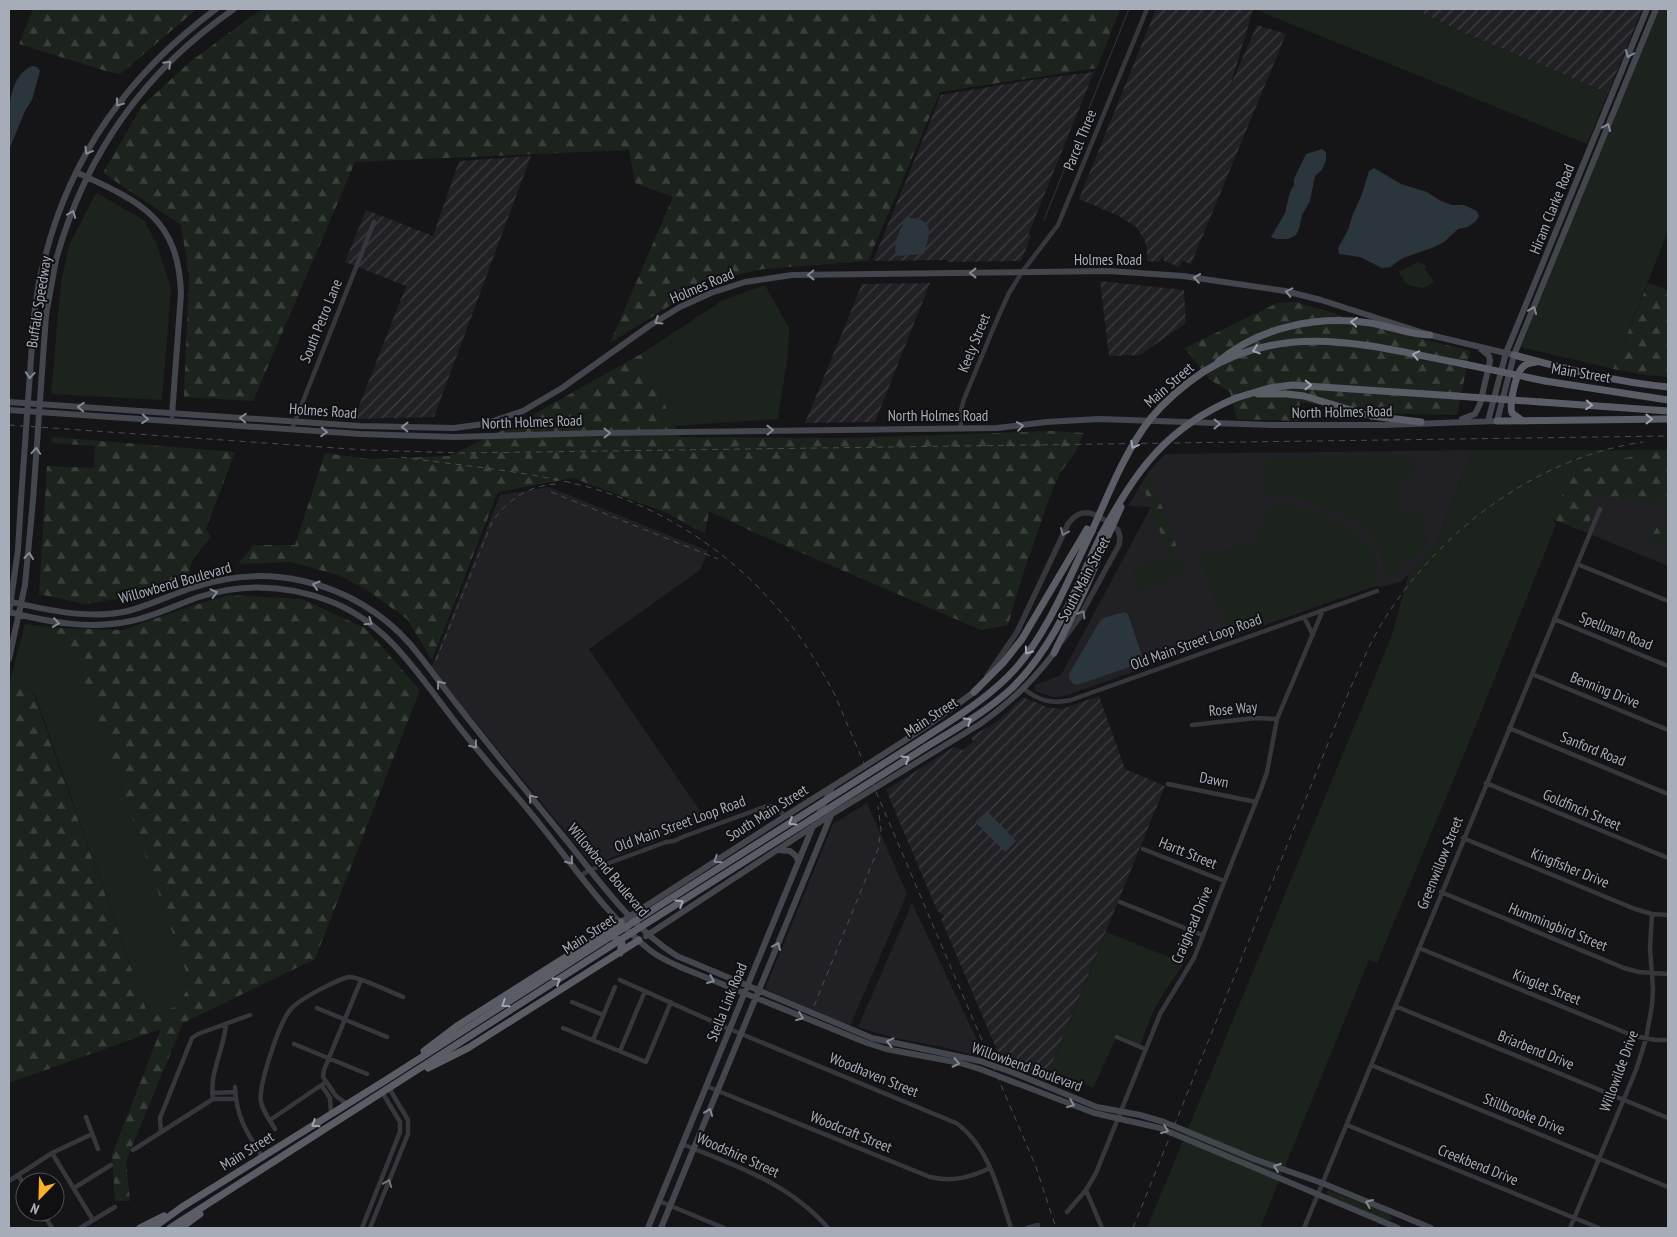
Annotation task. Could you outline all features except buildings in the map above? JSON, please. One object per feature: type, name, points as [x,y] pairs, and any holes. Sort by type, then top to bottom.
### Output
[{"type":"highway","points":[[1212,367],[1242,344],[1276,330],[1303,323],[1324,321],[1369,323],[1415,334],[1430,335]]},
{"type":"highway","name":"Main Street","points":[[154,1228],[182,1207],[386,1080],[605,936],[972,708],[988,695],[1016,668],[1047,622],[1089,530],[1135,442],[1152,418],[1175,393],[1212,367],[1264,347],[1289,342],[1316,340],[1344,342],[1545,381],[1668,400]]},
{"type":"highway","points":[[1514,355],[1626,381],[1668,386]]},
{"type":"highway","points":[[1523,421],[1516,417],[1511,409],[1517,377],[1525,365],[1539,362]]},
{"type":"highway","name":"Main Street","points":[[170,1228],[997,701],[1025,674],[1056,628],[1135,477],[1156,451],[1175,434],[1206,412],[1239,397],[1269,388],[1292,385],[1668,411]]},
{"type":"highway","points":[[1239,397],[1268,393],[1304,396],[1371,416],[1421,422]]},
{"type":"highway","points":[[1497,421],[1668,419]]},
{"type":"highway","points":[[974,692],[1003,663],[1022,640],[1089,530]]},
{"type":"highway","points":[[1054,653],[1083,594],[1104,537]]},
{"type":"highway","points":[[605,936],[621,922]]},
{"type":"highway","points":[[605,936],[612,934],[622,943],[620,953]]},
{"type":"highway","points":[[398,1082],[468,1048],[639,940]]},
{"type":"highway","points":[[181,1228],[236,1186]]},
{"type":"highway","points":[[140,1228],[182,1207]]},
{"type":"main road","name":"Buffalo Speedway","points":[[9,612],[18,550],[33,328],[38,288],[56,218],[76,172],[99,130],[116,106],[144,72],[174,42],[216,9]]},
{"type":"main road","name":"Buffalo Speedway","points":[[9,659],[20,615],[30,551],[46,315],[56,260],[68,224],[86,177],[109,136],[125,113],[153,79],[182,50],[234,9]]},
{"type":"main road","name":"Hiram Clarke Road","points":[[1488,421],[1506,353],[1647,9]]},
{"type":"main road","name":"Hiram Clarke Road","points":[[1497,421],[1514,355],[1656,9]]},
{"type":"main road","points":[[1637,34],[1644,36]]},
{"type":"main road","points":[[144,72],[153,79]]},
{"type":"main road","points":[[1614,91],[1621,94]]},
{"type":"main road","points":[[1590,149],[1597,152]]},
{"type":"main road","points":[[76,172],[127,196],[142,206],[161,226],[175,251],[180,273],[181,292],[172,421]]},
{"type":"main road","points":[[1564,214],[1571,217]]},
{"type":"main road","name":"Holmes Road","points":[[9,402],[360,426],[454,428],[484,424],[523,411],[562,388],[649,326],[680,307],[711,293],[745,282],[792,275],[1109,271],[1152,273],[1285,291],[1330,303],[1430,335]]},
{"type":"main road","points":[[1535,282],[1543,285]]},
{"type":"main road","points":[[1430,335],[1514,355]]},
{"type":"main road","points":[[1456,421],[1472,416],[1477,412],[1490,361],[1489,356],[1483,350],[1473,346]]},
{"type":"main road","name":"Holmes Road","points":[[9,410],[292,430],[454,437]]},
{"type":"main road","name":"North Holmes Road","points":[[454,437],[600,433],[997,428],[1046,422],[1099,419],[1273,425],[1421,422]]},
{"type":"main road","points":[[1421,422],[1497,421]]},
{"type":"main road","points":[[255,576],[255,587]]},
{"type":"main road","name":"Willowbend Boulevard","points":[[11,602],[52,611],[94,614],[127,611],[195,587],[226,579],[255,576],[294,579],[350,597],[378,614],[410,644],[514,776],[630,917],[658,944],[688,962],[853,1030],[890,1042],[982,1062],[1106,1117],[1119,1116],[1160,1128],[1253,1162],[1322,1184],[1431,1228]]},
{"type":"main road","name":"Willowbend Boulevard","points":[[9,612],[50,622],[94,625],[152,616],[214,593],[255,587],[284,589],[332,602],[353,612],[374,626],[400,650],[451,717],[581,875],[621,922],[656,955],[685,970],[850,1038],[886,1049],[980,1069],[1053,1093]]},
{"type":"main road","points":[[332,602],[336,591]]},
{"type":"main road","points":[[174,595],[178,606]]},
{"type":"main road","points":[[94,614],[94,625]]},
{"type":"main road","points":[[400,650],[410,644]]},
{"type":"main road","name":"South Main Street","points":[[639,940],[832,814],[980,724],[1003,708],[1024,689],[1054,653]]},
{"type":"main road","name":"South Main Street","points":[[621,922],[884,754],[974,692]]},
{"type":"main road","points":[[451,717],[460,708]]},
{"type":"main road","points":[[505,783],[514,776]]},
{"type":"main road","points":[[843,780],[856,799]]},
{"type":"main road","name":"Stella Link Road","points":[[648,1228],[812,827],[832,787]]},
{"type":"main road","name":"Stella Link Road","points":[[660,1228],[832,814]]},
{"type":"main road","points":[[541,826],[549,819]]},
{"type":"main road","points":[[777,850],[790,851],[796,856],[798,861]]},
{"type":"main road","points":[[785,894],[797,898]]},
{"type":"main road","points":[[649,904],[646,910],[647,915],[654,923],[664,924]]},
{"type":"main road","points":[[685,970],[688,962]]},
{"type":"main road","points":[[850,1038],[853,1030]]},
{"type":"main road","points":[[980,1069],[982,1062]]},
{"type":"main road","name":"Willowbend Boulevard","points":[[1253,1162],[1287,1181],[1396,1228]]},
{"type":"main road","points":[[1287,1181],[1316,1188],[1322,1184]]},
{"type":"main road","points":[[1396,1228],[1399,1215]]},
{"type":"street","name":"Parcel Three","points":[[1022,272],[1061,220],[1147,9]]},
{"type":"street","name":"South Petro Lane","points":[[292,430],[374,222]]},
{"type":"street","name":"Keely Street","points":[[961,428],[960,414],[964,399],[1009,293],[1022,272]]},
{"type":"street","name":"Greenwillow Street","points":[[1304,1228],[1600,508]]},
{"type":"street","name":"South Main Street","points":[[974,692],[1017,632],[1072,517],[1086,511],[1118,530],[1119,545],[1079,618],[1054,653]]},
{"type":"street","points":[[1577,564],[1668,601]]},
{"type":"street","name":"Old Main Street Loop Road","points":[[1024,689],[1036,698],[1047,702],[1071,700],[1377,591]]},
{"type":"street","name":"Craighead Drive","points":[[1067,1212],[1086,1190],[1096,1173],[1160,1014],[1190,965],[1256,802],[1266,772],[1276,719],[1323,610]]},
{"type":"street","points":[[1304,617],[1313,635]]},
{"type":"street","name":"Spellman Road","points":[[1554,619],[1668,666]]},
{"type":"street","name":"Benning Drive","points":[[1532,674],[1668,730]]},
{"type":"street","name":"Rose Way","points":[[1192,725],[1255,718],[1276,719]]},
{"type":"street","name":"Sanford Road","points":[[1509,728],[1668,794]]},
{"type":"street","name":"Goldfinch Street","points":[[1486,783],[1668,858]]},
{"type":"street","name":"Dawn","points":[[1168,784],[1256,802]]},
{"type":"street","name":"Old Main Street Loop Road","points":[[581,875],[590,870],[767,806],[778,809],[785,816]]},
{"type":"street","name":"Kingfisher Drive","points":[[1463,838],[1635,909],[1652,914],[1668,915]]},
{"type":"street","name":"Hartt Street","points":[[1143,849],[1224,881]]},
{"type":"street","name":"Hummingbird Street","points":[[1441,892],[1611,963],[1632,970],[1668,974]]},
{"type":"street","points":[[1120,902],[1202,935]]},
{"type":"street","name":"Willowilde Drive","points":[[1570,1228],[1636,1070],[1646,1039],[1652,1005],[1650,948],[1652,914]]},
{"type":"street","name":"Kinglet Street","points":[[1419,948],[1622,1031],[1646,1039],[1668,1040]]},
{"type":"street","points":[[275,1129],[261,1101],[261,1085],[287,1014],[294,1005],[306,996],[348,977],[361,980],[403,997]]},
{"type":"street","points":[[347,1104],[333,1092],[323,1077],[361,980]]},
{"type":"street","name":"Woodhaven Street","points":[[620,980],[730,1030],[956,1123],[967,1131],[976,1142],[990,1168],[1011,1228]]},
{"type":"street","points":[[592,1040],[615,987]]},
{"type":"street","points":[[620,1051],[645,990]]},
{"type":"street","points":[[572,1002],[603,1015]]},
{"type":"street","points":[[563,1028],[646,1062],[672,1002]]},
{"type":"street","name":"Briarbend Drive","points":[[1395,1006],[1668,1118]]},
{"type":"street","points":[[317,1008],[387,1037]]},
{"type":"street","points":[[161,1132],[160,1118],[192,1038],[198,1034],[250,1015]]},
{"type":"street","points":[[213,1099],[212,1077],[226,1024]]},
{"type":"street","points":[[1117,1037],[1145,1049]]},
{"type":"street","points":[[294,1044],[367,1074]]},
{"type":"street","name":"Stillbrooke Drive","points":[[1371,1065],[1668,1187]]},
{"type":"street","points":[[270,1120],[326,1082]]},
{"type":"street","points":[[322,1086],[330,1098],[331,1114]]},
{"type":"street","name":"Woodcraft Street","points":[[706,1086],[930,1178],[954,1180],[966,1178],[990,1168]]},
{"type":"street","points":[[212,1093],[235,1090],[235,1099],[243,1125],[263,1158]]},
{"type":"street","points":[[362,1228],[400,1132],[400,1122],[385,1090]]},
{"type":"street","points":[[370,1228],[408,1134],[408,1120],[385,1090]]},
{"type":"street","points":[[328,1096],[333,1092]]},
{"type":"street","points":[[133,1150],[213,1099],[235,1099]]},
{"type":"street","points":[[86,1117],[98,1149]]},
{"type":"street","name":"Creekbend Drive","points":[[1347,1124],[1599,1228]]},
{"type":"street","points":[[23,1172],[52,1153],[92,1134]]},
{"type":"street","points":[[396,1144],[403,1147]]},
{"type":"street","name":"Woodshire Street","points":[[682,1144],[760,1176],[779,1186],[814,1213],[828,1228]]},
{"type":"street","points":[[52,1153],[93,1220]]},
{"type":"street","points":[[74,1188],[111,1165]]},
{"type":"street","points":[[1086,1190],[1102,1228]]},
{"type":"street","points":[[659,1201],[724,1228]]},
{"type":"street","points":[[80,1228],[115,1206]]},
{"type":"street","points":[[369,1210],[376,1213]]},
{"type":"street","points":[[1027,1228],[1038,1225]]},
{"type":"shaded area","points":[[1156,9],[1253,9],[1230,87],[1257,25],[1286,34],[1191,264],[1182,261],[1179,267],[1164,261],[1163,255],[1159,262],[1147,261],[1147,247],[1136,227],[1119,216],[1079,199]]},
{"type":"shaded area","points":[[1414,9],[1642,9],[1608,93],[1464,33]]},
{"type":"shaded area","points":[[32,66],[37,67],[40,71],[32,100],[25,111],[9,150],[9,116],[12,91],[23,72]]},
{"type":"shaded area","points":[[1094,72],[1028,235],[1031,236],[1021,261],[873,261],[941,95]]},
{"type":"shaded area","points":[[1322,149],[1326,152],[1326,160],[1322,170],[1315,176],[1310,201],[1302,215],[1296,235],[1288,239],[1271,237],[1285,213],[1290,192],[1294,185],[1294,179],[1306,154]]},
{"type":"shaded area","points":[[531,156],[434,417],[354,419],[406,286],[345,262],[366,210],[433,236],[459,161]]},
{"type":"shaded area","points":[[1374,168],[1401,184],[1427,192],[1441,201],[1452,205],[1464,205],[1477,211],[1479,216],[1468,227],[1458,229],[1444,242],[1403,258],[1390,267],[1382,268],[1360,257],[1339,254],[1338,248],[1348,230],[1369,171]]},
{"type":"shaded area","points":[[906,218],[922,221],[928,228],[929,233],[924,254],[897,256],[895,251],[896,242]]},
{"type":"shaded area","points":[[1100,281],[1184,290],[1186,323],[1140,355],[1109,356]]},
{"type":"shaded area","points":[[930,283],[875,422],[805,423],[862,284]]},
{"type":"shaded area","points":[[1473,450],[1437,543],[1402,581],[1382,587],[1375,586],[1065,696],[1053,697],[1035,691],[1035,685],[1061,675],[1151,507],[1128,506],[1148,473],[1165,454]]},
{"type":"shaded area","points":[[1668,450],[1668,566],[1553,519],[1597,464]]},
{"type":"shaded area","points":[[549,487],[708,551],[700,570],[589,649],[707,821],[593,865],[431,668],[500,495]]},
{"type":"shaded area","points":[[1124,612],[1128,614],[1143,659],[1141,663],[1077,685],[1073,683],[1070,680],[1069,674],[1100,621],[1103,618]]},
{"type":"shaded area","points":[[1099,696],[1125,769],[1165,786],[1045,1081],[1003,1064],[941,919],[944,916],[937,910],[886,790],[954,747],[963,750],[973,742],[971,737],[998,721],[1022,698],[1047,707],[1062,709]]},
{"type":"shaded area","points":[[867,803],[907,894],[850,1026],[765,989],[833,824]]},
{"type":"shaded area","points":[[987,811],[1016,841],[1005,852],[975,822]]},
{"type":"shaded area","points":[[912,903],[986,1059],[947,1048],[890,1037],[858,1027]]},
{"type":"green space","points":[[33,9],[197,9],[120,74],[19,44]]},
{"type":"green space","points":[[264,9],[1120,9],[1097,68],[940,92],[868,261],[763,269],[709,281],[610,343],[673,197],[635,183],[629,150],[355,162],[253,401],[184,397],[189,276],[181,225],[103,173],[142,106],[190,62],[253,15]]},
{"type":"green space","points":[[1254,9],[1414,9],[1464,33],[1608,93],[1587,144]]},
{"type":"green space","points":[[1659,9],[1668,9],[1668,231],[1613,369],[1521,347]]},
{"type":"green space","points":[[96,193],[144,220],[157,245],[171,288],[162,400],[51,394],[61,283],[69,245]]},
{"type":"green space","points":[[1418,262],[1426,266],[1425,269],[1434,282],[1424,288],[1408,284],[1399,272]]},
{"type":"green space","points":[[1648,283],[1668,290],[1668,377],[1613,369]]},
{"type":"green space","points":[[765,285],[789,328],[788,354],[778,419],[674,426],[641,354],[723,300]]},
{"type":"green space","points":[[1296,302],[1334,313],[1353,324],[1383,329],[1470,351],[1457,415],[1372,413],[1300,402],[1299,421],[1237,419],[1230,392],[1209,379],[1185,348],[1277,303]]},
{"type":"green space","points":[[641,354],[680,437],[848,438],[1054,431],[1084,433],[1075,453],[1060,473],[1049,499],[1021,580],[1008,625],[981,630],[753,532],[709,511],[705,534],[667,513],[573,478],[498,492],[432,660],[407,619],[367,590],[338,575],[291,562],[238,564],[254,545],[295,545],[325,453],[369,459],[449,456],[522,421]]},
{"type":"green space","points":[[52,437],[235,452],[206,529],[211,537],[193,559],[188,576],[142,595],[84,604],[39,594],[47,466],[94,468],[95,446],[52,443]]},
{"type":"green space","points":[[1473,450],[1661,450],[1597,464],[1553,519],[1556,525],[1468,745],[1377,963],[1369,960],[1260,1228],[1147,1228],[1392,635],[1409,573],[1437,543]]},
{"type":"green space","points":[[1668,450],[1668,503],[1594,496],[1588,505],[1591,517],[1585,532],[1553,519],[1570,476],[1597,464]]},
{"type":"green space","points":[[1418,458],[1410,479],[1399,482],[1399,513],[1426,515],[1418,532],[1430,539],[1411,561],[1403,561],[1394,577],[1386,579],[1380,549],[1357,522],[1290,495],[1263,494],[1262,459]]},
{"type":"green space","points":[[1149,473],[1178,550],[1168,553],[1142,484]]},
{"type":"green space","points":[[1274,502],[1332,517],[1356,532],[1366,543],[1375,558],[1378,581],[1374,585],[1228,634],[1199,557],[1253,542]]},
{"type":"green space","points":[[1659,523],[1668,527],[1668,542],[1664,541],[1646,548]]},
{"type":"green space","points":[[1177,557],[1182,560],[1186,571],[1182,576],[1140,591],[1137,590],[1131,567]]},
{"type":"green space","points":[[228,595],[302,599],[365,628],[420,690],[315,959],[183,1023],[126,1161],[130,1201],[115,1201],[112,1155],[161,1029],[9,1083],[9,684],[33,692],[149,1018],[179,1005],[190,983],[77,661],[53,637],[58,628],[123,630]]},
{"type":"green space","points":[[25,624],[58,628],[53,637],[77,661],[190,983],[179,1005],[149,1018],[34,692],[9,684]]},
{"type":"green space","points":[[1106,932],[1184,963],[1153,1012],[1140,1045],[1118,1034],[1093,1088],[1050,1070]]},
{"type":"green space","points":[[1328,1190],[1388,1213],[1392,1218],[1386,1221],[1328,1196],[1326,1192]]},
{"type":"waterway","points":[[1044,220],[1129,9]]},
{"type":"railway","points":[[9,425],[365,450],[463,453],[1668,436]]},
{"type":"railway","points":[[1133,1228],[1350,689],[1387,615],[1410,583],[1436,553],[1497,501],[1531,480],[1567,463],[1604,450],[1643,442]]},
{"type":"railway","points":[[401,457],[495,469],[565,481],[618,497],[676,524],[703,541],[752,581],[774,604],[805,644],[834,693],[1036,1167],[1056,1228]]},
{"type":"railway","points":[[436,660],[492,522],[505,507],[520,495],[537,487],[557,484]]},
{"type":"railway","points":[[551,492],[718,559]]},
{"type":"railway","points":[[814,1006],[878,849],[881,830],[878,806]]}]
